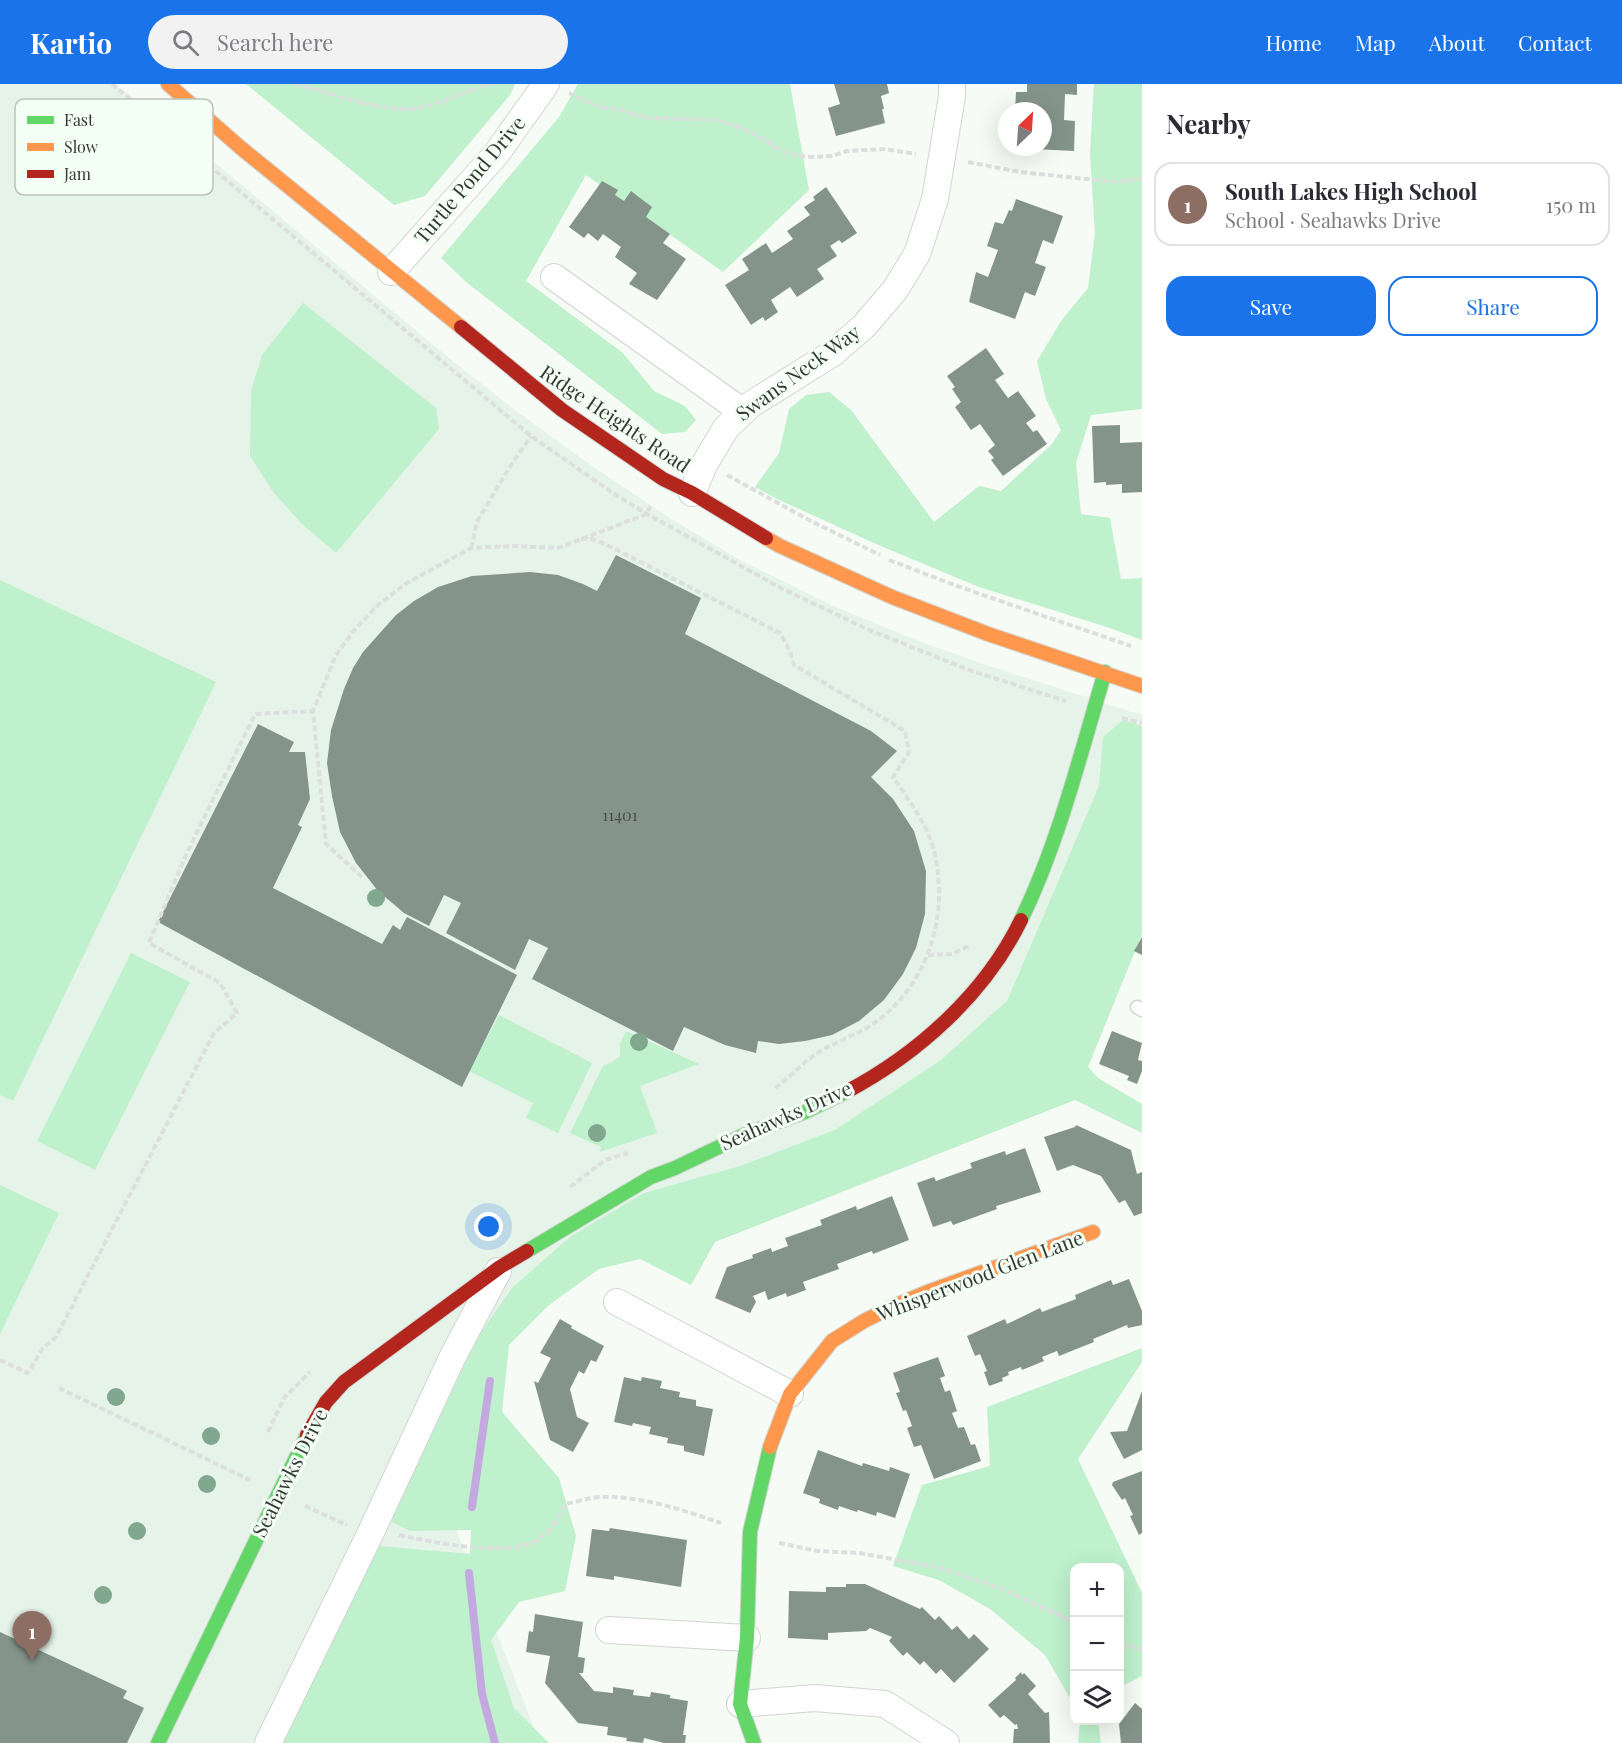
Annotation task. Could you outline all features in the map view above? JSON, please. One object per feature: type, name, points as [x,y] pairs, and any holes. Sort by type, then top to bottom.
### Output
[{"type":"street","name":"Ridge Heights Road","points":[[168,84],[185,99]]},
{"type":"street","name":"Swans Neck Way","points":[[692,494],[705,463],[726,428],[743,412],[783,383],[833,353],[864,326],[895,290],[917,254],[935,199],[952,84]]},
{"type":"street","name":"Turtle Pond Drive","points":[[392,273],[497,153],[545,85]]},
{"type":"street","name":"Ridge Heights Road","points":[[213,123],[392,273],[562,410],[648,470],[780,546],[892,597],[988,634],[1142,686]]},
{"type":"street","points":[[554,277],[743,412]]},
{"type":"street","name":"Seahawks Drive","points":[[158,1743],[299,1448],[326,1402],[344,1382],[500,1267],[651,1177],[746,1134],[805,1112],[891,1065],[930,1036],[966,999],[994,966],[1013,937],[1030,902],[1062,815],[1105,672]]},
{"type":"street","name":"Whisperwood Glen Lane","points":[[754,1743],[740,1704],[747,1638],[750,1532],[768,1451],[790,1394],[832,1341],[864,1321],[921,1295],[1093,1232]]},
{"type":"street","points":[[268,1743],[372,1530],[452,1358],[500,1267]]},
{"type":"street","points":[[616,1302],[790,1394]]},
{"type":"street","points":[[609,1630],[747,1638]]},
{"type":"street","points":[[740,1704],[815,1698],[885,1704],[946,1743]]},
{"type":"path","points":[[112,84],[130,99]]},
{"type":"path","points":[[295,84],[395,110],[417,108],[470,89],[492,84]]},
{"type":"path","points":[[545,85],[602,108],[616,109],[648,118],[717,120],[749,131],[788,154],[812,157],[832,156],[847,151],[885,149],[943,157],[1020,172],[1115,182],[1142,177]]},
{"type":"path","points":[[213,169],[531,436],[647,514],[558,548],[514,546],[471,548],[407,584],[378,605],[363,620],[336,655],[313,711],[326,844],[362,877]]},
{"type":"path","points":[[471,548],[477,522],[531,436]]},
{"type":"path","points":[[741,483],[885,558],[957,586],[1131,646]]},
{"type":"path","points":[[581,540],[591,539],[603,543],[780,633],[790,651],[794,665],[905,731],[909,752],[892,777],[918,814],[932,844],[938,879],[937,922],[928,955],[910,988],[877,1021],[802,1064],[768,1093]]},
{"type":"path","points":[[0,1360],[28,1373],[43,1348],[56,1337],[214,1033],[237,1013],[220,983],[149,943],[185,858],[255,714],[313,711]]},
{"type":"path","points":[[59,1388],[254,1481]]},
{"type":"path","points":[[299,1503],[351,1526]]},
{"type":"path","points":[[1124,1645],[1142,1650]]},
{"type":"shaded area","points":[[0,84],[115,84],[135,99],[15,99],[15,195],[213,195],[213,161],[449,358],[519,413],[592,466],[673,520],[740,560],[838,608],[916,640],[1142,715],[1142,904],[1077,1081],[535,1287],[441,1491],[540,1743],[0,1743]]},
{"type":"green space","points":[[246,84],[515,84],[510,95],[425,196],[394,205]]},
{"type":"green space","points":[[578,84],[790,84],[809,190],[723,272],[586,175],[526,281],[623,353],[654,391],[685,406],[696,420],[685,432],[662,434],[466,282],[441,258],[559,117]]},
{"type":"green space","points":[[1094,84],[1142,84],[1142,409],[1091,415],[1076,463],[1081,514],[1110,518],[1121,579],[1142,578],[1142,640],[979,587],[876,544],[755,487],[779,453],[789,409],[806,395],[829,392],[851,410],[934,522],[979,486],[1001,491],[1052,444],[1061,430],[1046,399],[1037,361],[1061,321],[1088,288],[1095,233],[1090,154]]},
{"type":"green space","points":[[303,303],[436,408],[439,429],[336,553],[302,524],[274,493],[250,456],[251,391],[262,355]]},
{"type":"green space","points":[[0,580],[216,682],[13,1101],[0,1095]]},
{"type":"green space","points":[[1123,720],[1142,726],[1142,934],[1088,1067],[1098,1078],[1142,1104],[1142,1133],[1075,1100],[715,1242],[691,1285],[640,1259],[599,1269],[549,1305],[509,1345],[502,1412],[559,1478],[576,1536],[565,1591],[519,1602],[491,1640],[514,1708],[549,1743],[283,1743],[379,1546],[470,1554],[471,1530],[410,1531],[390,1521],[479,1335],[512,1288],[571,1236],[644,1193],[740,1166],[835,1130],[941,1060],[1007,1001],[1099,786],[1103,737]]},
{"type":"green space","points":[[131,953],[190,982],[95,1170],[37,1141]]},
{"type":"green space","points":[[499,1015],[592,1063],[558,1133],[526,1118],[533,1103],[469,1071]]},
{"type":"green space","points":[[626,1031],[699,1064],[640,1086],[657,1133],[600,1152],[601,1147],[570,1133],[603,1066],[620,1056],[620,1043]]},
{"type":"green space","points":[[0,1185],[59,1213],[0,1334]]},
{"type":"green space","points":[[1142,1348],[1142,1362],[1078,1459],[1142,1593],[1142,1676],[1124,1685],[1124,1563],[1070,1563],[1070,1698],[1045,1655],[990,1609],[939,1580],[893,1566],[922,1485],[990,1466],[987,1407]]},
{"type":"green space","points":[[1080,1725],[1099,1725],[1101,1743],[1078,1743]]},
{"type":"building","points":[[834,84],[887,84],[889,93],[881,96],[885,123],[836,136],[828,108],[840,104]]},
{"type":"building","points":[[1027,84],[1077,84],[1077,95],[1065,94],[1064,120],[1075,121],[1074,151],[1052,150],[1052,102],[1015,102],[1016,92],[1027,92]]},
{"type":"building","points":[[602,181],[618,190],[615,195],[624,201],[631,191],[652,207],[646,217],[670,234],[663,243],[686,259],[657,300],[629,284],[637,273],[615,257],[621,247],[603,234],[598,241],[588,233],[584,238],[569,227]]},
{"type":"building","points":[[826,187],[857,233],[842,243],[839,240],[830,246],[837,256],[817,269],[824,279],[797,297],[790,287],[771,300],[778,312],[765,321],[763,317],[751,325],[725,285],[749,270],[742,259],[766,243],[772,253],[793,239],[787,231],[810,215],[804,207],[815,200],[813,197]]},
{"type":"building","points":[[1016,199],[1063,216],[1053,244],[1043,240],[1035,263],[1046,267],[1035,296],[1025,292],[1015,319],[969,302],[976,272],[988,277],[998,250],[987,246],[995,222],[1003,224],[1009,210],[1012,211]]},
{"type":"building","points":[[986,348],[1004,374],[995,380],[1008,398],[1018,391],[1036,416],[1026,423],[1033,432],[1037,430],[1047,444],[1003,476],[991,460],[994,458],[988,451],[995,445],[980,424],[971,430],[955,407],[961,402],[952,389],[955,387],[947,376]]},
{"type":"building","points":[[1120,425],[1120,443],[1142,442],[1142,492],[1122,493],[1122,484],[1094,483],[1092,426]]},
{"type":"building","points":[[616,555],[701,598],[685,634],[871,731],[897,751],[871,777],[893,799],[914,831],[926,871],[925,914],[916,948],[903,974],[884,1000],[859,1021],[832,1035],[779,1044],[758,1041],[756,1053],[725,1045],[684,1027],[673,1051],[532,979],[548,948],[529,939],[515,970],[446,933],[461,903],[444,895],[429,926],[404,913],[378,891],[356,863],[340,832],[327,763],[331,730],[353,668],[363,652],[396,615],[438,587],[472,576],[530,572],[558,575],[597,591]]},
{"type":"building","points":[[258,724],[294,742],[289,752],[305,752],[310,799],[298,825],[302,827],[273,888],[382,944],[393,925],[400,930],[407,917],[517,975],[462,1087],[158,922]]},
{"type":"building","points":[[1142,937],[1142,955],[1134,951]]},
{"type":"building","points":[[1112,1031],[1142,1043],[1138,1060],[1142,1061],[1142,1071],[1137,1084],[1127,1080],[1129,1076],[1099,1064]]},
{"type":"building","points":[[1076,1125],[1131,1150],[1137,1174],[1142,1172],[1142,1213],[1134,1216],[1125,1200],[1119,1203],[1101,1176],[1073,1165],[1057,1171],[1044,1137]]},
{"type":"building","points":[[1025,1148],[1041,1192],[996,1206],[997,1209],[953,1225],[951,1221],[933,1227],[917,1183],[934,1177],[936,1181],[972,1168],[970,1163],[1005,1151],[1006,1155]]},
{"type":"building","points":[[892,1196],[909,1240],[873,1254],[872,1251],[837,1264],[839,1269],[803,1282],[806,1290],[787,1297],[786,1293],[768,1300],[765,1291],[753,1296],[756,1302],[750,1313],[715,1298],[727,1267],[753,1258],[752,1255],[771,1248],[772,1252],[788,1246],[785,1238],[822,1225],[820,1220],[856,1206],[857,1210]]},
{"type":"building","points":[[1129,1279],[1142,1311],[1142,1325],[1128,1328],[1127,1325],[1059,1356],[1057,1351],[1042,1357],[1044,1361],[1022,1370],[1021,1367],[1008,1372],[1009,1375],[1002,1378],[1003,1381],[989,1386],[984,1372],[987,1371],[980,1354],[975,1356],[967,1336],[1005,1319],[1007,1324],[1040,1308],[1042,1312],[1076,1299],[1075,1295],[1111,1280],[1113,1285]]},
{"type":"building","points":[[560,1319],[572,1326],[571,1328],[604,1346],[596,1362],[591,1360],[584,1374],[579,1371],[570,1389],[577,1417],[589,1423],[573,1452],[550,1440],[534,1381],[538,1383],[551,1358],[540,1353]]},
{"type":"building","points":[[938,1357],[945,1376],[940,1378],[945,1392],[950,1390],[957,1411],[952,1413],[958,1428],[964,1427],[971,1445],[975,1444],[981,1461],[934,1479],[921,1445],[914,1447],[907,1428],[912,1426],[896,1393],[900,1392],[893,1373]]},
{"type":"building","points":[[624,1377],[641,1381],[642,1377],[662,1381],[660,1388],[680,1392],[679,1397],[696,1400],[696,1406],[713,1409],[704,1456],[684,1451],[684,1446],[667,1443],[668,1438],[649,1434],[651,1427],[614,1422]]},
{"type":"building","points":[[1142,1391],[1142,1450],[1124,1459],[1110,1432],[1127,1431]]},
{"type":"building","points":[[818,1450],[862,1466],[863,1463],[889,1471],[890,1467],[910,1474],[895,1518],[877,1512],[876,1516],[858,1510],[857,1512],[839,1506],[838,1510],[819,1503],[820,1499],[803,1493]]},
{"type":"building","points":[[1142,1471],[1142,1533],[1139,1535],[1125,1498],[1122,1500],[1112,1485],[1113,1482]]},
{"type":"building","points":[[610,1528],[687,1540],[681,1587],[614,1576],[614,1580],[586,1576],[592,1529],[609,1531]]},
{"type":"building","points":[[846,1584],[865,1584],[920,1609],[922,1607],[935,1620],[939,1616],[952,1630],[957,1626],[969,1639],[974,1634],[989,1649],[954,1683],[941,1669],[936,1674],[924,1661],[920,1665],[907,1652],[903,1656],[889,1641],[892,1637],[870,1628],[866,1631],[828,1633],[828,1640],[788,1638],[789,1591],[826,1592],[826,1587],[846,1587]]},
{"type":"building","points":[[535,1614],[583,1622],[578,1657],[585,1658],[583,1673],[579,1673],[594,1691],[613,1693],[613,1687],[634,1690],[633,1695],[650,1697],[651,1692],[688,1701],[683,1735],[686,1735],[685,1743],[664,1743],[644,1738],[643,1743],[626,1741],[627,1738],[607,1735],[608,1727],[578,1723],[545,1683],[550,1656],[526,1652],[529,1631],[533,1632]]},
{"type":"building","points":[[0,1632],[127,1691],[123,1698],[144,1708],[127,1743],[0,1743]]},
{"type":"building","points":[[1021,1672],[1036,1686],[1028,1694],[1045,1713],[1049,1712],[1050,1743],[1013,1743],[1014,1729],[1018,1729],[1017,1724],[1015,1725],[1004,1715],[1000,1718],[988,1705],[1016,1680],[1015,1678]]},
{"type":"building","points":[[1135,1703],[1142,1709],[1142,1743],[1121,1743],[1119,1725],[1124,1725],[1124,1717]]},
{"type":"waterway","points":[[472,1507],[490,1381]]},
{"type":"waterway","points":[[469,1573],[482,1694],[495,1743]]},
{"type":"traffic: fast","points":[[1021,920],[1058,829],[1105,672]]},
{"type":"traffic: fast","points":[[527,1251],[651,1177],[746,1134],[805,1112],[846,1092]]},
{"type":"traffic: fast","points":[[158,1743],[307,1435]]},
{"type":"traffic: fast","points":[[754,1743],[740,1704],[747,1638],[750,1532],[770,1447]]},
{"type":"traffic: slow","points":[[168,84],[185,99]]},
{"type":"traffic: slow","points":[[213,123],[461,327]]},
{"type":"traffic: slow","points":[[766,538],[892,597],[988,634],[1142,686]]},
{"type":"traffic: slow","points":[[770,1447],[790,1394],[832,1341],[894,1306],[1093,1232]]},
{"type":"traffic: jam","points":[[461,327],[562,410],[663,479],[692,493],[766,538]]},
{"type":"traffic: jam","points":[[846,1092],[899,1060],[947,1020],[989,973],[1021,920]]},
{"type":"traffic: jam","points":[[307,1435],[326,1402],[344,1382],[500,1267],[527,1251]]},
{"type":"place","name":"South Lakes High School","points":[[32,1661]]}]
